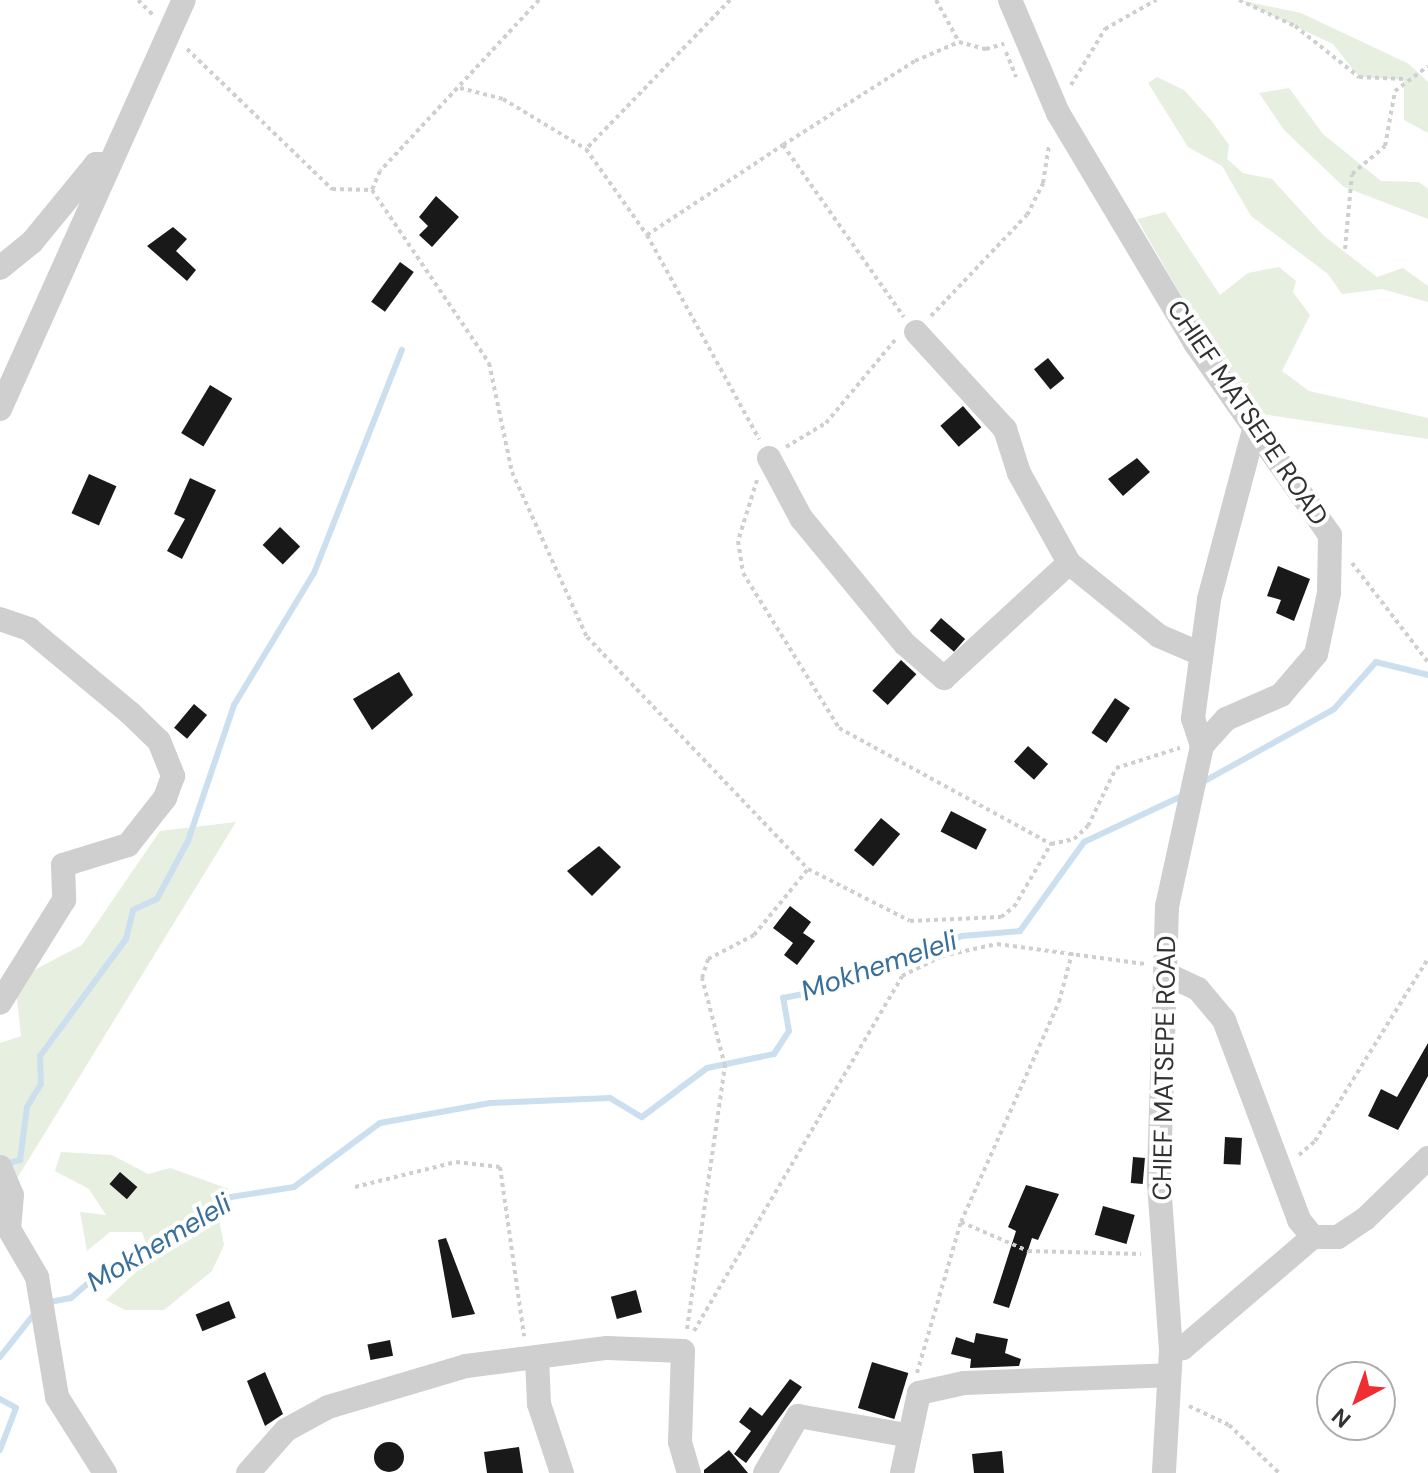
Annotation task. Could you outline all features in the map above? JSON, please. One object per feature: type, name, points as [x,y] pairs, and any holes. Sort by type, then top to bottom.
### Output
[{"type":"street","points":[[0,409],[184,0]]},
{"type":"street","name":"CHIEF MATSEPE ROAD","points":[[1010,0],[1058,113],[1254,430],[1330,535],[1329,593],[1316,654],[1281,695],[1226,719],[1202,746],[1167,906],[1159,1183],[1167,1256],[1171,1350],[1164,1473]]},
{"type":"street","points":[[0,268],[32,242],[96,164],[109,164]]},
{"type":"street","points":[[912,326],[1005,429],[1024,485],[1069,563],[1159,636],[1201,654]]},
{"type":"street","points":[[1202,746],[1193,718],[1201,654],[1254,430]]},
{"type":"street","points":[[769,458],[801,518],[905,644],[944,678],[1069,563]]},
{"type":"street","points":[[0,619],[29,629],[130,713],[159,741],[173,776],[165,798],[128,845],[63,865],[64,900],[0,1003]]},
{"type":"street","points":[[1166,974],[1198,989],[1224,1020],[1299,1220],[1313,1237]]},
{"type":"street","points":[[1171,1350],[1183,1348],[1313,1237],[1338,1237],[1365,1219],[1428,1158]]},
{"type":"street","points":[[0,1167],[12,1195],[9,1229],[37,1277],[57,1397],[105,1473]]},
{"type":"street","points":[[248,1473],[286,1430],[328,1407],[466,1366],[607,1348],[683,1351],[680,1442],[689,1473]]},
{"type":"street","points":[[537,1358],[539,1404],[562,1473]]},
{"type":"street","points":[[902,1473],[906,1435],[919,1393],[964,1383],[1168,1375]]},
{"type":"street","points":[[765,1473],[798,1416],[906,1435]]},
{"type":"path","points":[[138,0],[332,189],[372,190]]},
{"type":"path","points":[[372,190],[380,171],[539,0]]},
{"type":"path","points":[[586,149],[730,0]]},
{"type":"path","points":[[936,0],[959,42]]},
{"type":"path","points":[[1058,113],[1088,46],[1156,0]]},
{"type":"path","points":[[1239,0],[1295,26],[1359,77],[1404,79]]},
{"type":"path","points":[[647,235],[874,85],[959,42],[1004,44],[1019,83]]},
{"type":"path","points":[[1345,249],[1352,174],[1385,146],[1395,91],[1404,79],[1428,66]]},
{"type":"path","points":[[460,88],[503,99],[586,149],[647,235],[769,458]]},
{"type":"path","points":[[1048,140],[1043,183],[1027,215],[912,326],[873,374],[826,423],[769,458],[745,501],[743,573],[839,728],[1051,844],[1074,839],[1088,826],[1116,768],[1166,749],[1202,746]]},
{"type":"path","points":[[783,145],[912,326]]},
{"type":"path","points":[[372,190],[489,363],[512,472],[587,637],[808,869],[910,921],[1001,917],[1014,907],[1051,844]]},
{"type":"path","points":[[1330,535],[1428,662]]},
{"type":"path","points":[[683,1351],[725,1066],[702,978],[708,959],[754,935],[808,869]]},
{"type":"path","points":[[683,1351],[902,976],[942,956],[997,944],[1133,958],[1166,974]]},
{"type":"path","points":[[919,1393],[918,1353],[961,1222],[1059,1002],[1072,953]]},
{"type":"path","points":[[1278,1162],[1315,1141],[1428,959]]},
{"type":"path","points":[[355,1187],[456,1162],[500,1167],[525,1341],[537,1358]]},
{"type":"path","points":[[961,1222],[1028,1251],[1167,1256]]},
{"type":"path","points":[[1169,1402],[1229,1425],[1279,1473]]},
{"type":"green space","points":[[1239,0],[1301,13],[1409,64],[1428,82],[1428,133],[1404,120],[1404,80],[1359,77],[1333,44]]},
{"type":"green space","points":[[1157,77],[1184,90],[1211,120],[1229,145],[1227,159],[1243,173],[1272,179],[1323,235],[1377,277],[1403,268],[1428,286],[1428,302],[1382,289],[1342,294],[1328,274],[1251,216],[1222,166],[1188,147],[1148,83]]},
{"type":"green space","points":[[1289,88],[1323,134],[1381,181],[1419,182],[1428,189],[1428,219],[1344,187],[1284,130],[1259,93]]},
{"type":"green space","points":[[1165,212],[1220,295],[1248,273],[1279,267],[1296,281],[1293,292],[1310,315],[1282,371],[1309,391],[1428,418],[1428,439],[1248,412],[1137,219]]},
{"type":"green space","points":[[236,822],[0,1206],[0,1043],[21,1036],[15,980],[82,945],[160,831]]},
{"type":"green space","points":[[61,1152],[112,1155],[148,1174],[170,1168],[229,1189],[215,1199],[224,1245],[212,1271],[164,1310],[125,1310],[106,1300],[151,1258],[142,1232],[110,1232],[87,1251],[80,1212],[106,1215],[89,1189],[55,1171]]},
{"type":"building","points":[[436,196],[459,217],[432,247],[419,235],[428,226],[419,217]]},
{"type":"building","points":[[173,227],[187,239],[176,251],[196,270],[187,281],[147,246]]},
{"type":"building","points":[[400,262],[414,272],[385,312],[371,302]]},
{"type":"building","points":[[1048,358],[1064,378],[1050,390],[1034,369]]},
{"type":"building","points":[[210,385],[232,398],[203,446],[181,433]]},
{"type":"building","points":[[963,406],[981,427],[959,447],[940,426]]},
{"type":"building","points":[[1137,458],[1150,472],[1123,496],[1108,479]]},
{"type":"building","points":[[89,474],[116,486],[99,525],[72,513]]},
{"type":"building","points":[[190,478],[216,490],[182,559],[167,551],[185,519],[174,514]]},
{"type":"building","points":[[280,527],[300,546],[283,564],[263,545]]},
{"type":"building","points":[[1278,566],[1310,579],[1294,621],[1276,613],[1281,600],[1267,596]]},
{"type":"building","points":[[941,618],[965,639],[954,652],[930,631]]},
{"type":"building","points":[[901,660],[916,674],[888,705],[872,691]]},
{"type":"building","points":[[399,672],[413,695],[372,730],[353,699]]},
{"type":"building","points":[[1115,698],[1130,708],[1106,743],[1092,733]]},
{"type":"building","points":[[194,704],[207,715],[187,739],[174,728]]},
{"type":"building","points":[[1028,746],[1048,764],[1034,780],[1014,762]]},
{"type":"building","points":[[951,811],[987,829],[976,850],[941,831]]},
{"type":"building","points":[[881,818],[900,834],[873,866],[854,850]]},
{"type":"building","points":[[599,846],[621,867],[592,896],[567,871]]},
{"type":"building","points":[[790,906],[811,922],[803,933],[815,941],[797,965],[784,955],[793,943],[773,928]]},
{"type":"building","points":[[1428,1043],[1428,1076],[1398,1130],[1368,1116],[1381,1089],[1397,1097]]},
{"type":"building","points":[[1225,1137],[1242,1138],[1241,1165],[1224,1164]]},
{"type":"building","points":[[1133,1157],[1145,1158],[1143,1184],[1131,1183]]},
{"type":"building","points":[[120,1172],[137,1187],[127,1199],[110,1184]]},
{"type":"building","points":[[1026,1185],[1059,1194],[1038,1240],[1032,1238],[1009,1308],[993,1303],[1016,1231],[1008,1227]]},
{"type":"building","points":[[1103,1206],[1135,1215],[1126,1244],[1095,1235]]},
{"type":"building","points":[[446,1238],[475,1314],[452,1318],[438,1240]]},
{"type":"building","points":[[636,1290],[642,1312],[617,1319],[611,1297]]},
{"type":"building","points":[[229,1301],[236,1318],[202,1331],[196,1314]]},
{"type":"building","points":[[976,1333],[1008,1339],[1005,1353],[1021,1359],[1019,1366],[970,1368],[971,1359],[951,1354],[956,1337],[974,1343]]},
{"type":"building","points":[[390,1340],[393,1356],[370,1360],[367,1344]]},
{"type":"building","points":[[872,1362],[908,1373],[894,1419],[858,1408]]},
{"type":"building","points":[[265,1372],[283,1414],[265,1426],[247,1381]]},
{"type":"building","points":[[790,1379],[802,1387],[746,1463],[734,1454],[751,1431],[739,1422],[750,1407],[762,1416]]},
{"type":"building","points":[[389,1442],[400,1446],[404,1457],[400,1468],[389,1472],[378,1468],[374,1457],[378,1446]]},
{"type":"building","points":[[519,1447],[523,1473],[487,1473],[484,1452]]},
{"type":"building","points":[[729,1450],[748,1473],[704,1473],[704,1470]]},
{"type":"building","points":[[1002,1451],[1004,1473],[974,1473],[972,1454]]},
{"type":"waterway","points":[[5,1164],[20,1160],[27,1107],[41,1084],[40,1056],[126,939],[133,910],[157,899],[188,841],[234,705],[314,573],[402,350]]},
{"type":"waterway","name":"Mokhemeleli","points":[[1203,782],[1334,709],[1376,662],[1428,675]]},
{"type":"waterway","name":"Mokhemeleli","points":[[45,1303],[71,1298],[92,1280],[104,1283],[231,1197],[294,1187],[380,1123],[490,1103],[610,1098],[642,1117],[707,1068],[774,1054],[789,1031],[783,998],[834,988],[962,936],[1020,931],[1084,842],[1184,795]]},
{"type":"waterway","name":"Mokhemeleli","points":[[0,1357],[35,1313]]},
{"type":"waterway","name":"Mokhemeleli","points":[[0,1399],[16,1408],[0,1450]]}]
